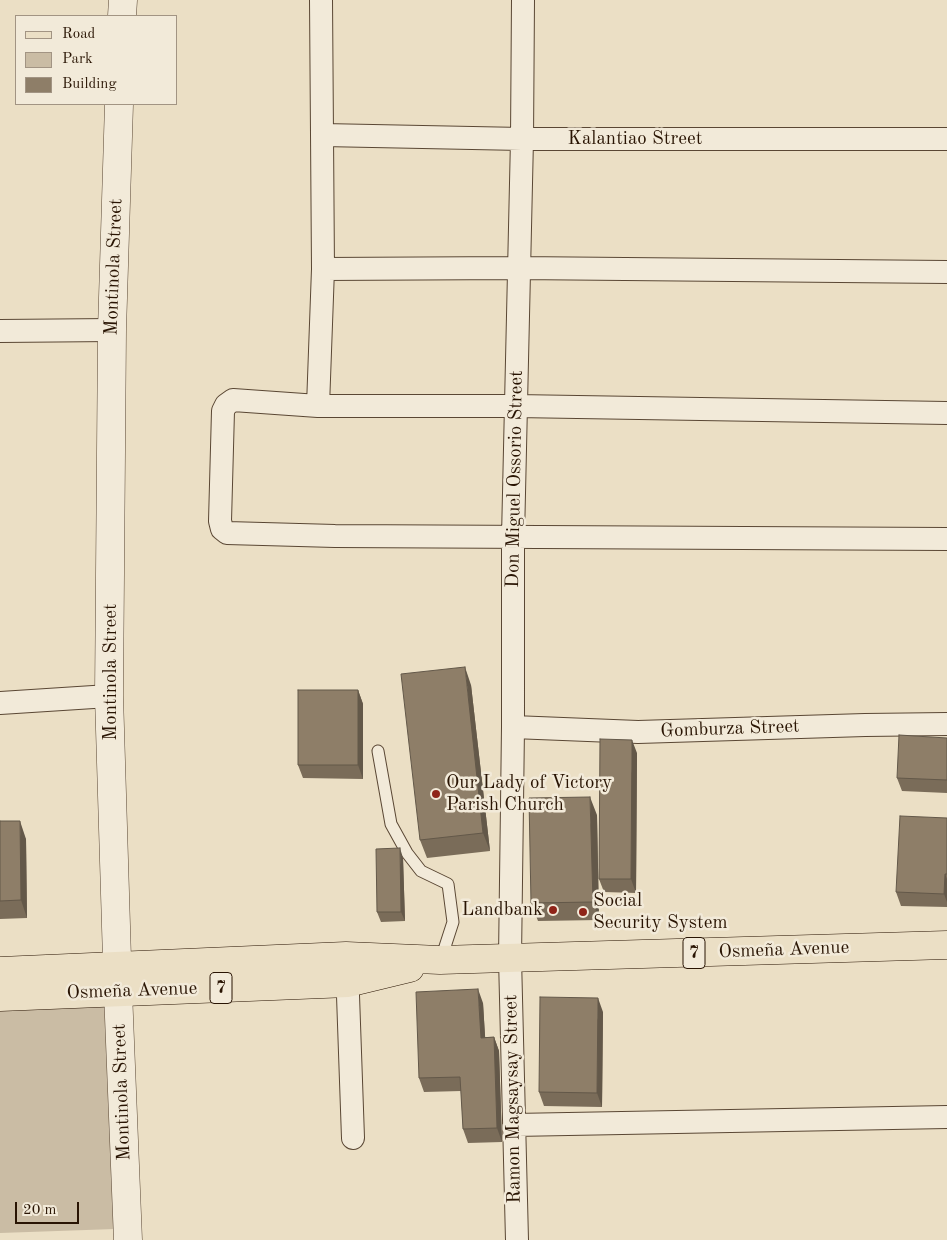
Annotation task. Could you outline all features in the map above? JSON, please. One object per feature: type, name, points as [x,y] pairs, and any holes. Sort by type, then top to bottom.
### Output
[{"type":"main road","name":"Osmeña Avenue","points":[[0,997],[118,979],[346,956],[440,960],[947,945]]},
{"type":"main road","name":"Osmeña Avenue","points":[[0,971],[118,979],[348,983],[440,960]]},
{"type":"street","points":[[122,0],[122,15]]},
{"type":"street","points":[[318,406],[323,269],[321,0]]},
{"type":"street","name":"Don Miguel Ossorio Street","points":[[510,958],[514,728],[513,538],[524,0]]},
{"type":"street","name":"Montinola Street","points":[[119,105],[112,330],[110,696],[128,1240]]},
{"type":"street","name":"Kalantiao Street","points":[[323,135],[522,139],[947,139]]},
{"type":"street","points":[[323,269],[518,268],[947,272]]},
{"type":"street","points":[[0,331],[112,330]]},
{"type":"street","points":[[947,413],[516,406],[318,406],[233,400],[226,405],[223,411],[220,521],[222,529],[228,533],[513,538],[947,539]]},
{"type":"street","points":[[0,703],[110,696]]},
{"type":"street","name":"Gomburza Street","points":[[514,728],[638,732],[947,724]]},
{"type":"street","points":[[346,956],[353,1138]]},
{"type":"street","name":"Ramon Magsaysay Street","points":[[510,958],[517,1240]]},
{"type":"street","points":[[514,1125],[947,1117]]},
{"type":"lane","points":[[378,751],[391,824],[407,853],[420,871],[448,884],[453,922],[440,960]]},
{"type":"green space","points":[[106,1005],[115,1229],[0,1233],[0,1008]]},
{"type":"building","points":[[465,667],[483,833],[420,840],[401,674]]},
{"type":"building","points":[[298,690],[358,690],[358,765],[298,765]]},
{"type":"building","points":[[899,735],[947,738],[947,780],[897,778]]},
{"type":"building","points":[[600,739],[632,740],[631,879],[599,879]]},
{"type":"building","points":[[590,797],[593,902],[531,903],[529,798]]},
{"type":"building","points":[[900,816],[947,818],[947,874],[945,874],[944,894],[896,892]]},
{"type":"building","points":[[0,821],[20,821],[21,900],[0,901]]},
{"type":"building","points":[[400,848],[401,912],[377,912],[376,849]]},
{"type":"building","points":[[478,989],[481,1038],[494,1037],[497,1128],[463,1129],[460,1077],[419,1078],[416,992]]},
{"type":"building","points":[[540,997],[598,998],[597,1093],[539,1092]]},
{"type":"place","name":"Our Lady of Victory Parish Church","points":[[436,794]]},
{"type":"place","name":"Landbank","points":[[553,910]]},
{"type":"place","name":"Social Security System","points":[[583,912]]}]
